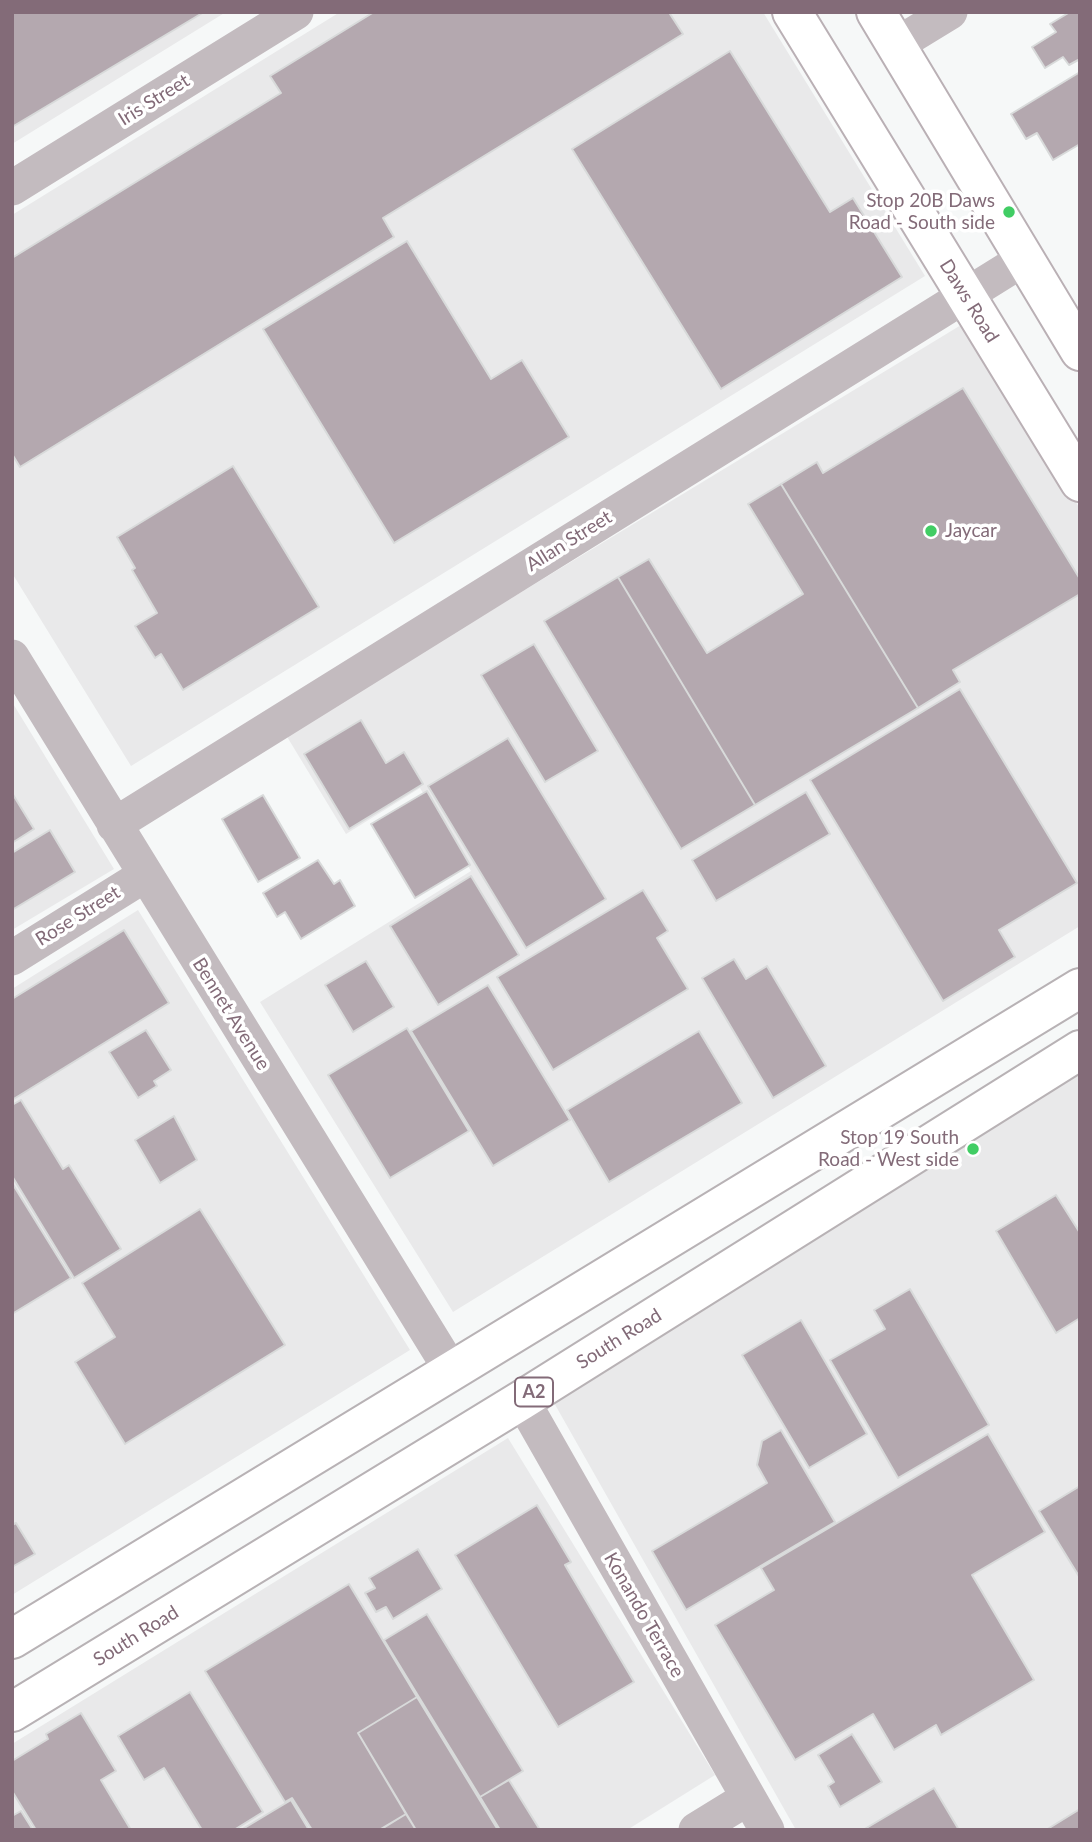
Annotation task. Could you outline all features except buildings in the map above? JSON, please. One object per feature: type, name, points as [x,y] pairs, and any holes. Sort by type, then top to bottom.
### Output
[{"type":"main road","name":"Daws Road","points":[[792,12],[1080,482]]},
{"type":"main road","points":[[876,12],[1080,352]]},
{"type":"main road","points":[[12,1639],[1080,988]]},
{"type":"main road","name":"South Road","points":[[12,1712],[522,1399],[1080,1050]]},
{"type":"street","name":"Iris Street","points":[[12,188],[296,12]]},
{"type":"street","points":[[896,46],[950,12]]},
{"type":"street","name":"Allan Street","points":[[114,825],[1024,259]]},
{"type":"street","name":"Bennet Avenue","points":[[12,657],[452,1370]]},
{"type":"street","name":"Rose Street","points":[[12,958],[145,875]]},
{"type":"street","name":"Konando Terrace","points":[[522,1399],[767,1830]]},
{"type":"street","points":[[696,1830],[748,1798]]},
{"type":"shaded area","points":[[12,12],[226,12],[12,144]]},
{"type":"shaded area","points":[[340,12],[763,12],[925,276],[131,766],[12,573],[12,215]]},
{"type":"shaded area","points":[[966,322],[1080,509],[1080,926],[453,1312],[260,1002],[471,871],[420,788],[346,834],[286,735]]},
{"type":"shaded area","points":[[12,702],[114,869],[12,930]]},
{"type":"shaded area","points":[[138,910],[410,1350],[12,1595],[12,989]]},
{"type":"shaded area","points":[[1080,1074],[1080,1830],[796,1830],[553,1401],[708,1302]]},
{"type":"shaded area","points":[[508,1438],[715,1775],[627,1830],[12,1830],[12,1744]]},
{"type":"place","name":"Stop 20B Daws Road - South side","points":[[1009,212]]},
{"type":"place","name":"Jaycar","points":[[931,531]]},
{"type":"place","name":"Stop 19 South Road - West side","points":[[973,1149]]}]
